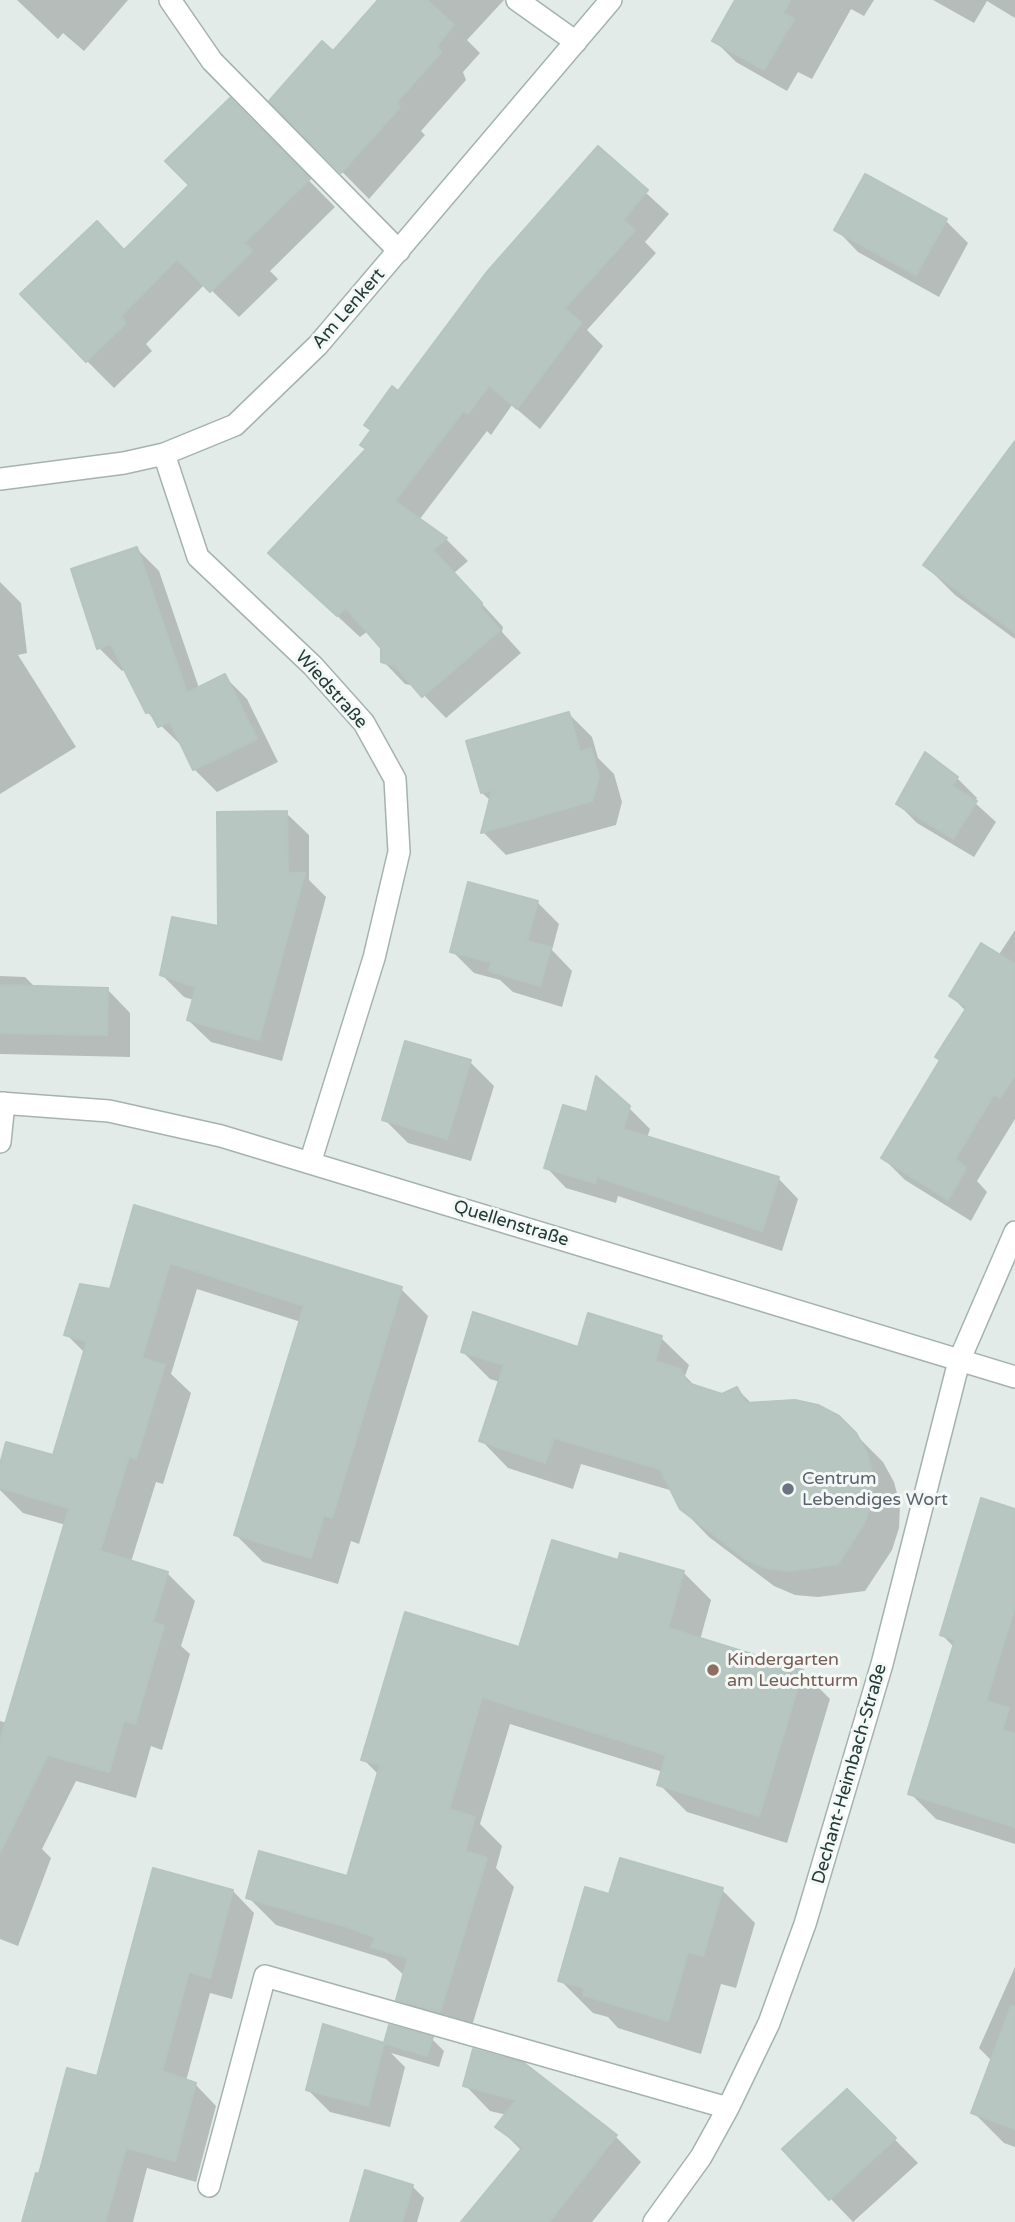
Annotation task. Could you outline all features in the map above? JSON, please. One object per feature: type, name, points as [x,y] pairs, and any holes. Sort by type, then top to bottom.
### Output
[{"type":"street","points":[[170,0],[212,61],[399,251]]},
{"type":"street","points":[[517,0],[576,42]]},
{"type":"street","name":"Am Lenkert","points":[[0,479],[124,463],[164,454],[235,425],[318,345],[611,0]]},
{"type":"street","name":"Wiedstraße","points":[[164,454],[198,557],[313,666],[364,723],[395,779],[399,852],[374,958],[310,1163]]},
{"type":"street","points":[[0,1142],[2,1103]]},
{"type":"street","name":"Quellenstraße","points":[[2,1103],[110,1111],[221,1136],[1015,1377]]},
{"type":"street","name":"Dechant-Heimbach-Straße","points":[[654,2222],[701,2157],[728,2109],[768,2023],[805,1924],[878,1676],[959,1361],[1015,1232]]},
{"type":"street","points":[[209,2186],[265,1976],[728,2109]]},
{"type":"building","points":[[378,0],[427,0],[454,25],[437,45],[441,52],[396,103],[400,107],[341,173],[269,101],[322,41],[333,51]]},
{"type":"building","points":[[735,0],[790,0],[783,13],[794,19],[764,70],[712,41]]},
{"type":"building","points":[[230,98],[310,179],[244,243],[252,251],[210,292],[177,259],[121,316],[126,323],[86,362],[20,294],[97,221],[124,250],[189,185],[165,161]]},
{"type":"building","points":[[598,146],[648,190],[623,220],[635,230],[564,309],[582,322],[517,409],[489,385],[468,414],[464,410],[395,501],[447,538],[433,550],[482,603],[481,608],[500,630],[422,697],[395,666],[381,662],[381,648],[346,608],[337,616],[268,553],[366,449],[360,445],[371,430],[364,425],[392,386],[398,391],[486,273]]},
{"type":"building","points":[[865,174],[947,219],[916,275],[834,230]]},
{"type":"building","points":[[1015,441],[1015,633],[923,565]]},
{"type":"building","points":[[137,547],[187,693],[225,674],[257,739],[193,770],[170,722],[158,727],[150,712],[146,713],[111,644],[97,649],[71,569]]},
{"type":"building","points":[[569,712],[580,752],[591,748],[599,777],[592,801],[481,833],[492,790],[481,793],[466,741]]},
{"type":"building","points":[[925,752],[958,777],[952,786],[977,801],[953,839],[896,804]]},
{"type":"building","points":[[287,811],[288,873],[305,873],[259,1040],[187,1020],[196,987],[160,975],[172,917],[218,926],[217,812]]},
{"type":"building","points":[[468,882],[538,901],[527,941],[551,947],[540,986],[489,971],[491,962],[450,952]]},
{"type":"building","points":[[981,943],[1015,964],[1015,1075],[1000,1098],[994,1094],[955,1159],[966,1168],[948,1200],[881,1158],[940,1060],[935,1057],[967,1007],[949,996]]},
{"type":"building","points":[[0,985],[108,988],[107,1035],[0,1033]]},
{"type":"building","points":[[405,1041],[471,1060],[447,1139],[382,1120]]},
{"type":"building","points":[[596,1076],[630,1106],[623,1129],[779,1177],[762,1231],[597,1177],[595,1183],[544,1168],[563,1105],[587,1112]]},
{"type":"building","points":[[134,1205],[402,1287],[332,1518],[324,1515],[311,1558],[234,1535],[304,1306],[170,1263],[142,1358],[165,1365],[136,1459],[129,1456],[100,1551],[168,1572],[153,1622],[164,1626],[135,1724],[124,1720],[109,1772],[48,1755],[0,1852],[0,1741],[69,1508],[0,1488],[0,1464],[6,1442],[53,1455],[87,1341],[64,1335],[80,1284],[110,1289]]},
{"type":"building","points":[[473,1312],[578,1347],[588,1313],[662,1336],[655,1361],[680,1369],[688,1383],[722,1394],[737,1387],[746,1403],[795,1400],[818,1405],[839,1416],[856,1433],[867,1453],[873,1476],[872,1500],[865,1522],[838,1564],[790,1571],[766,1568],[745,1559],[680,1509],[660,1469],[554,1438],[545,1463],[479,1441],[504,1365],[461,1352]]},
{"type":"building","points":[[981,1498],[1015,1509],[1015,1606],[986,1701],[1009,1708],[1002,1730],[1015,1734],[1015,1827],[908,1794],[955,1640],[940,1635]]},
{"type":"building","points":[[552,1540],[618,1560],[620,1553],[684,1571],[668,1628],[803,1670],[759,1816],[657,1785],[666,1755],[482,1697],[449,1809],[475,1817],[465,1851],[487,1858],[440,2012],[396,2000],[408,1958],[371,1947],[375,1937],[246,1898],[259,1851],[347,1876],[380,1765],[361,1760],[405,1612],[519,1647]]},
{"type":"building","points":[[620,1858],[723,1888],[703,1956],[688,1952],[668,2021],[583,1995],[585,1988],[558,1981],[585,1887],[609,1894]]},
{"type":"building","points":[[153,1868],[233,1890],[210,1978],[189,1972],[162,2071],[196,2083],[175,2161],[126,2148],[105,2222],[22,2222],[36,2173],[39,2174],[67,2068],[97,2076]]},
{"type":"building","points":[[1011,2006],[1015,2007],[1015,2129],[971,2113]]},
{"type":"building","points":[[323,2024],[384,2043],[368,2106],[306,2090]]},
{"type":"building","points":[[389,2025],[433,2037],[427,2056],[384,2043]]},
{"type":"building","points":[[473,2049],[524,2063],[617,2135],[549,2222],[461,2222],[523,2147],[495,2127],[516,2100],[463,2086]]},
{"type":"building","points":[[847,2089],[896,2138],[829,2200],[782,2149]]},
{"type":"building","points":[[365,2170],[413,2185],[402,2222],[350,2222]]},
{"type":"place","name":"Centrum Lebendiges Wort","points":[[788,1489]]},
{"type":"place","name":"Kindergarten am Leuchtturm","points":[[713,1670]]}]
